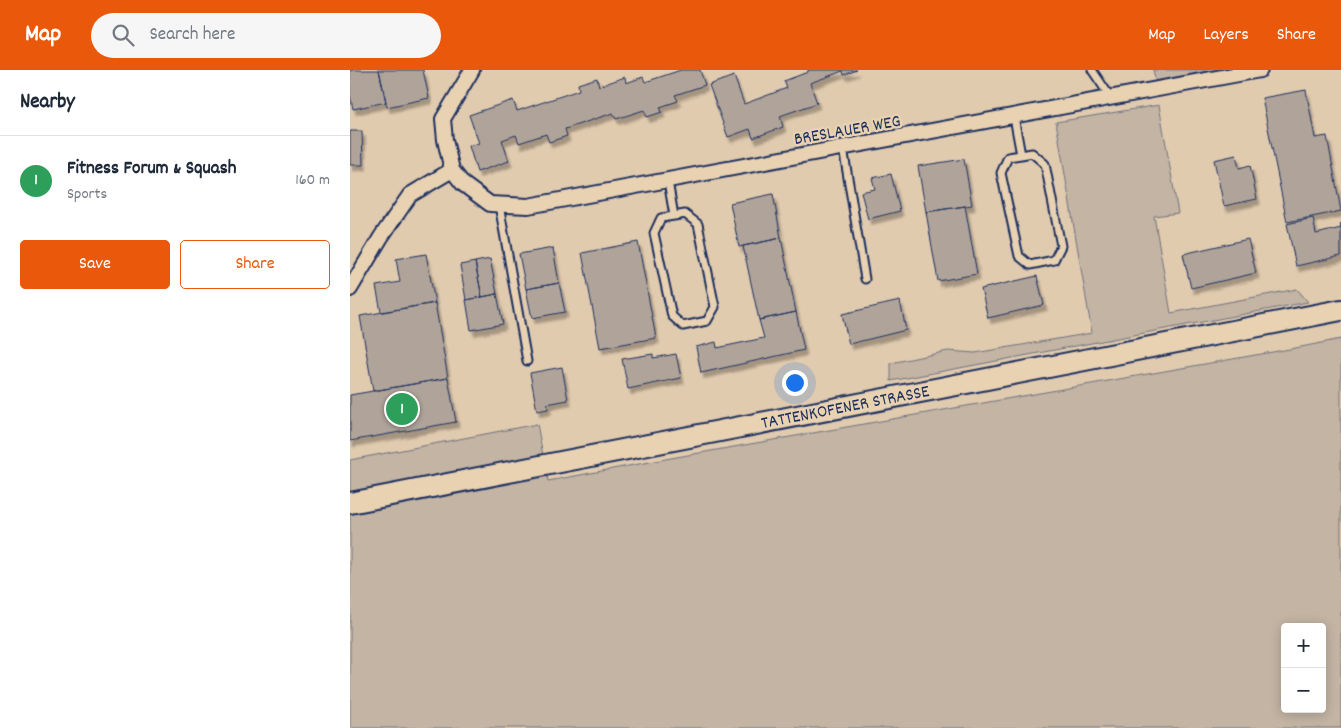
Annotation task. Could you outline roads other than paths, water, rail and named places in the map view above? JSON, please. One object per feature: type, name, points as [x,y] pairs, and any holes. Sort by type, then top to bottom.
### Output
[{"type":"main road","name":"TATTENKOFENER STRASSE","points":[[350,503],[1341,310]]},
{"type":"street","name":"BRESLAUER WEG","points":[[472,70],[443,119],[445,140],[452,170],[463,184],[490,204],[528,206],[1260,70]]},
{"type":"street","points":[[350,288],[410,195],[452,170]]},
{"type":"lane","points":[[1092,70],[1111,98]]},
{"type":"lane","points":[[1014,117],[1021,155]]},
{"type":"lane","points":[[843,148],[865,279]]},
{"type":"lane","points":[[1032,153],[1045,164],[1061,246],[1054,260],[1030,265],[1019,256],[1001,172],[1008,157],[1021,155],[1032,153]]},
{"type":"lane","points":[[668,180],[674,216]]},
{"type":"lane","points":[[499,204],[527,361]]},
{"type":"lane","points":[[685,214],[698,224],[715,307],[707,321],[683,326],[672,316],[654,233],[661,218],[674,216],[685,214]]},
{"type":"place","name":"Fitness Forum & Squash","points":[[402,409]]}]
